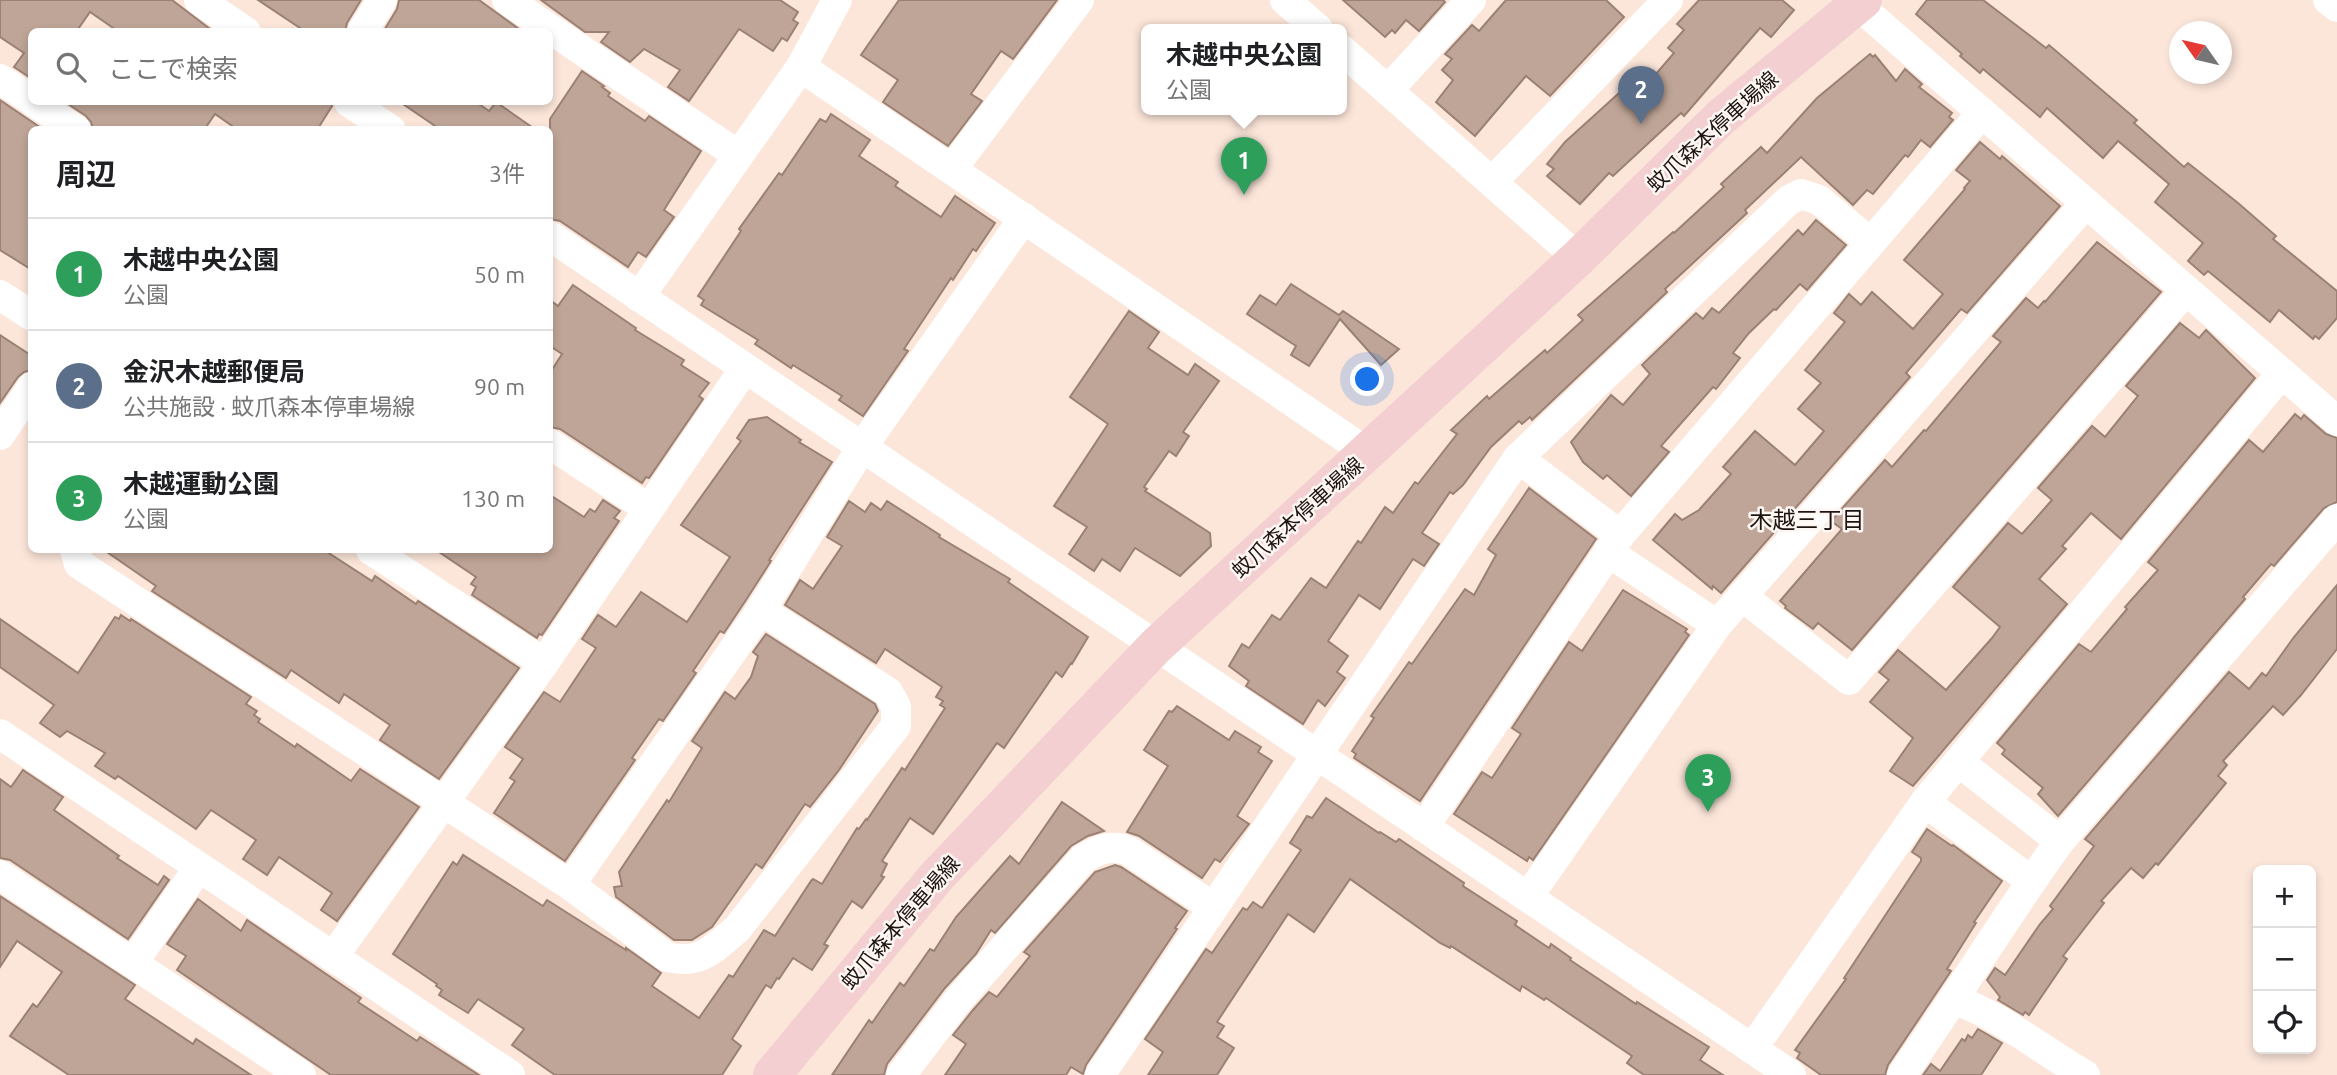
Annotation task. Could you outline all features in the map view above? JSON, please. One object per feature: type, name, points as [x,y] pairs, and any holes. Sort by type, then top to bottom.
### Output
[{"type":"main road","name":"蚊爪森本停車場線","points":[[772,1075],[937,876],[1156,646],[1578,258],[1720,118],[1858,2]]},
{"type":"street","points":[[199,0],[240,28]]},
{"type":"street","points":[[365,28],[383,0]]},
{"type":"street","points":[[507,0],[549,28]]},
{"type":"street","points":[[951,169],[1079,0]]},
{"type":"street","points":[[1285,0],[1312,24]]},
{"type":"street","points":[[1388,90],[1471,0]]},
{"type":"street","points":[[1493,181],[1668,0]]},
{"type":"street","points":[[2328,0],[2337,7]]},
{"type":"street","points":[[639,296],[801,67],[836,1]]},
{"type":"street","points":[[1858,2],[2337,421]]},
{"type":"street","points":[[553,31],[738,155]]},
{"type":"street","points":[[1347,54],[1578,258]]},
{"type":"street","points":[[801,67],[1368,453]]},
{"type":"street","points":[[0,79],[28,98]]},
{"type":"street","points":[[39,105],[70,126]]},
{"type":"street","points":[[1424,827],[1614,543],[1982,113]]},
{"type":"street","points":[[354,114],[382,126]]},
{"type":"street","points":[[1100,1075],[1518,458],[1789,200],[1801,194],[1819,200],[1870,242]]},
{"type":"street","points":[[1528,897],[1717,625],[2086,203]]},
{"type":"street","points":[[570,885],[761,610],[862,447],[1024,218]]},
{"type":"street","points":[[553,238],[1791,1075]]},
{"type":"street","points":[[1742,596],[1849,680],[2186,290]]},
{"type":"street","points":[[0,295],[28,313]]},
{"type":"street","points":[[333,957],[544,663],[745,368]]},
{"type":"street","points":[[1752,1049],[1925,802],[2282,373]]},
{"type":"street","points":[[0,435],[28,393]]},
{"type":"street","points":[[553,446],[649,509]]},
{"type":"street","points":[[1518,458],[1614,543],[1717,625]]},
{"type":"street","points":[[1902,1075],[2060,841],[2337,519]]},
{"type":"street","points":[[76,553],[79,564],[570,885],[667,957],[682,960],[706,955],[737,929],[896,726],[896,707],[888,692],[761,610]]},
{"type":"street","points":[[376,553],[544,663]]},
{"type":"street","points":[[0,734],[510,1075]]},
{"type":"street","points":[[1959,762],[2060,841]]},
{"type":"street","points":[[1925,802],[2031,881]]},
{"type":"street","points":[[901,1075],[959,999],[1084,858],[1094,852],[1106,847],[1129,851],[1213,907]]},
{"type":"street","points":[[133,963],[200,867]]},
{"type":"street","points":[[0,875],[301,1075]]},
{"type":"street","points":[[1955,1000],[1977,1008],[2085,1075]]},
{"type":"building","points":[[0,0],[172,0],[209,28],[113,28],[90,12],[79,28],[28,28],[28,76],[14,67],[24,53],[0,37]]},
{"type":"building","points":[[258,0],[361,0],[346,28],[300,28]]},
{"type":"building","points":[[399,0],[479,0],[518,28],[385,28],[397,9]]},
{"type":"building","points":[[541,0],[780,0],[798,12],[793,20],[798,23],[787,41],[782,38],[773,51],[739,29],[689,101],[668,87],[680,70],[644,49],[630,62],[601,42],[609,32],[585,32]]},
{"type":"building","points":[[899,0],[1057,0],[1013,59],[1001,51],[971,94],[982,101],[948,146],[883,102],[898,80],[861,55]]},
{"type":"building","points":[[1343,0],[1445,2],[1419,31],[1406,20],[1395,33],[1392,30],[1385,37]]},
{"type":"building","points":[[1506,0],[1606,0],[1624,17],[1550,96],[1526,76],[1475,136],[1436,102],[1453,80],[1442,70],[1452,59],[1445,54],[1472,25],[1479,31]]},
{"type":"building","points":[[1699,0],[1782,0],[1794,10],[1771,37],[1760,28],[1684,116],[1681,113],[1613,176],[1609,173],[1580,204],[1547,176],[1554,169],[1547,164],[1565,142],[1628,85],[1638,95],[1674,53],[1668,48],[1684,30],[1677,24]]},
{"type":"building","points":[[1927,0],[1983,0],[2046,48],[2049,45],[2137,120],[2134,123],[2184,167],[2188,163],[2238,203],[2276,236],[2273,239],[2337,291],[2337,318],[2319,339],[2315,336],[2313,339],[2279,310],[2270,322],[2208,271],[2204,275],[2188,261],[2203,243],[2155,202],[2169,184],[2118,141],[2103,158],[2047,108],[2040,117],[1983,69],[1980,73],[1916,14]]},
{"type":"building","points":[[1870,54],[1873,57],[1875,55],[1896,81],[1905,69],[1922,84],[1919,87],[1952,113],[1949,117],[1953,120],[1930,147],[1921,140],[1873,194],[1867,190],[1853,205],[1801,157],[1745,210],[1747,213],[1665,289],[1667,292],[1532,420],[1530,417],[1522,424],[1519,421],[1491,447],[1463,485],[1453,494],[1450,492],[1422,533],[1439,544],[1424,566],[1413,559],[1380,609],[1359,595],[1328,641],[1348,656],[1337,672],[1345,678],[1325,706],[1318,700],[1303,724],[1246,686],[1249,681],[1229,666],[1242,644],[1249,648],[1272,615],[1280,620],[1311,578],[1326,588],[1385,507],[1393,513],[1415,482],[1418,484],[1457,434],[1451,430],[1487,396],[1489,399],[1545,350],[1547,353],[1583,320],[1578,315],[1674,233],[1724,187],[1721,184],[1761,147],[1767,153],[1817,98]]},
{"type":"building","points":[[582,71],[604,86],[602,87],[610,93],[608,96],[645,121],[649,116],[701,151],[664,210],[674,217],[646,257],[638,252],[628,267],[560,221],[553,220],[553,126],[550,126],[550,119]]},
{"type":"building","points":[[0,100],[38,126],[28,126],[28,268],[0,250]]},
{"type":"building","points":[[70,105],[332,105],[320,126],[232,126],[215,114],[207,126],[92,126],[86,116]]},
{"type":"building","points":[[404,105],[480,105],[489,111],[494,105],[500,105],[530,126],[435,126]]},
{"type":"building","points":[[831,114],[870,140],[859,156],[898,182],[895,186],[941,217],[955,196],[995,223],[976,251],[973,249],[953,280],[951,278],[904,349],[908,351],[863,416],[839,400],[842,396],[793,365],[791,368],[755,344],[758,340],[701,305],[704,300],[698,296],[741,231],[739,229],[779,173],[782,175],[820,119],[826,122]]},
{"type":"building","points":[[1980,142],[2000,159],[2002,156],[2060,206],[1967,313],[1961,309],[1906,373],[1910,377],[1721,593],[1713,586],[1712,589],[1653,540],[1675,514],[1682,520],[1699,510],[1731,474],[1723,467],[1755,431],[1795,465],[1824,431],[1798,409],[1821,383],[1805,370],[1845,322],[1834,313],[1849,294],[1861,305],[1872,292],[1913,329],[1943,294],[1904,260],[1965,189],[1970,181],[1956,170]]},
{"type":"building","points":[[1816,220],[1846,245],[1807,290],[1800,284],[1776,310],[1749,333],[1733,353],[1740,358],[1716,389],[1713,387],[1661,446],[1669,452],[1631,496],[1607,475],[1603,479],[1583,462],[1571,442],[1611,395],[1623,405],[1650,374],[1642,365],[1696,313],[1703,319],[1712,308],[1719,313],[1798,230],[1803,235]]},
{"type":"building","points":[[2097,242],[2161,292],[1852,650],[1818,623],[1813,629],[1785,608],[1780,601],[1842,529],[1831,521],[1885,460],[1892,467],[1924,430],[1926,431],[2001,342],[1993,336],[2026,298],[2038,308]]},
{"type":"building","points":[[1291,284],[1339,315],[1343,311],[1399,349],[1381,365],[1340,319],[1309,366],[1291,355],[1296,346],[1247,314],[1260,295],[1276,305]]},
{"type":"building","points":[[573,285],[636,328],[635,330],[684,360],[681,365],[709,383],[699,396],[703,399],[649,478],[646,477],[642,483],[560,429],[553,428],[553,368],[562,354],[553,348],[553,302],[558,306]]},
{"type":"building","points":[[1129,311],[1159,332],[1148,348],[1188,375],[1195,364],[1219,381],[1183,432],[1189,436],[1176,456],[1169,451],[1144,487],[1147,489],[1145,491],[1210,533],[1211,546],[1180,576],[1135,548],[1120,571],[1102,559],[1094,571],[1069,554],[1087,527],[1054,506],[1108,424],[1070,397]]},
{"type":"building","points":[[2180,323],[2199,338],[2206,330],[2255,378],[2121,539],[2091,513],[2062,546],[2066,549],[2039,579],[2067,604],[1913,786],[1890,771],[1913,738],[1870,702],[1889,680],[1879,672],[1898,650],[1946,690],[1992,638],[2000,627],[1953,587],[2008,523],[2022,534],[2052,500],[2038,488],[2092,426],[2105,437],[2138,396],[2126,386]]},
{"type":"building","points":[[0,335],[28,353],[28,371],[18,377],[0,403]]},
{"type":"building","points":[[2295,414],[2301,419],[2304,415],[2326,434],[2337,438],[2337,502],[2324,508],[2274,566],[2271,564],[2243,597],[2245,599],[2058,816],[2038,794],[2043,788],[2002,754],[2005,750],[1997,743],[2079,644],[2091,652],[2127,609],[2125,607],[2158,570],[2148,562],[2249,440],[2263,452]]},
{"type":"building","points":[[767,417],[801,440],[799,442],[832,462],[724,633],[720,631],[693,671],[696,673],[663,721],[659,719],[632,758],[635,760],[565,861],[494,813],[515,781],[510,778],[523,759],[505,747],[544,692],[560,702],[596,648],[582,639],[598,615],[616,627],[641,592],[687,622],[730,557],[681,525],[741,441],[737,438],[749,420]]},
{"type":"building","points":[[1529,488],[1596,539],[1420,801],[1354,758],[1356,754],[1352,751],[1374,718],[1371,716],[1465,589],[1474,595],[1496,555],[1488,549]]},
{"type":"building","points":[[553,497],[584,517],[590,509],[595,512],[603,500],[620,511],[614,518],[619,521],[542,635],[539,634],[537,638],[472,595],[476,587],[471,584],[476,577],[440,553],[553,553]]},
{"type":"building","points":[[849,501],[865,512],[871,503],[881,510],[887,501],[940,535],[939,537],[1010,579],[1008,582],[1088,637],[1062,677],[1056,672],[1004,748],[997,743],[933,834],[910,818],[882,861],[887,864],[881,876],[884,877],[862,908],[852,901],[824,944],[828,946],[812,970],[793,958],[771,988],[766,985],[732,1039],[741,1046],[722,1075],[555,1075],[512,1045],[524,1029],[478,999],[468,1013],[439,995],[442,990],[437,984],[393,954],[453,862],[457,865],[463,855],[543,906],[547,900],[626,948],[661,973],[652,986],[699,1018],[729,975],[733,977],[764,930],[775,936],[811,881],[813,879],[822,884],[857,828],[867,820],[902,768],[905,770],[945,708],[940,705],[943,701],[936,697],[942,687],[885,649],[876,663],[785,605],[800,580],[813,589],[842,546],[827,537]]},
{"type":"building","points":[[108,553],[329,553],[372,581],[375,576],[416,604],[418,601],[519,668],[439,779],[380,740],[390,725],[344,694],[339,703],[291,670],[286,678],[152,591],[156,586]]},
{"type":"building","points":[[2337,585],[2337,649],[2301,695],[2283,715],[2273,706],[2223,761],[2227,765],[2218,776],[2226,783],[2158,865],[2156,863],[2143,878],[2131,868],[2101,901],[2104,903],[2063,956],[2067,959],[2029,1015],[2025,1012],[2023,1015],[1998,1000],[2000,997],[1987,980],[1995,968],[2005,975],[2053,909],[2050,906],[2094,846],[2085,839],[2229,672],[2249,689],[2262,673],[2266,676]]},
{"type":"building","points":[[1623,590],[1687,629],[1685,632],[1689,635],[1533,860],[1529,857],[1527,861],[1454,814],[1482,772],[1492,778],[1521,734],[1512,728],[1569,642],[1582,651]]},
{"type":"building","points":[[121,615],[251,697],[246,704],[257,711],[254,715],[260,719],[258,722],[295,747],[297,744],[351,781],[360,769],[419,807],[337,921],[321,910],[332,893],[279,857],[267,875],[243,859],[256,840],[211,810],[196,829],[118,776],[115,779],[95,766],[105,753],[67,731],[60,737],[40,723],[54,705],[0,667],[0,619],[78,673],[115,617],[119,619]]},
{"type":"building","points":[[766,634],[875,704],[878,711],[839,770],[810,807],[805,804],[762,868],[756,864],[712,927],[692,940],[674,940],[616,897],[614,887],[622,886],[619,872],[667,800],[669,802],[702,748],[692,741],[725,692],[735,699],[751,677],[758,656],[753,652]]},
{"type":"building","points":[[1177,706],[1229,740],[1235,731],[1261,747],[1258,752],[1272,761],[1237,816],[1249,824],[1220,862],[1215,859],[1202,878],[1139,836],[1127,832],[1168,766],[1144,750],[1169,711],[1172,712]]},
{"type":"building","points":[[23,770],[63,797],[54,810],[119,856],[117,858],[158,885],[164,876],[169,880],[128,939],[10,860],[0,858],[0,779],[11,787]]},
{"type":"building","points":[[1326,798],[1379,833],[1396,842],[1399,839],[1517,921],[1515,925],[1549,948],[1551,944],[1571,958],[1570,960],[1636,1004],[1637,1002],[1709,1047],[1700,1060],[1723,1075],[1644,1075],[1627,1063],[1632,1056],[1546,998],[1544,1000],[1522,986],[1520,991],[1451,946],[1450,948],[1440,943],[1350,879],[1314,932],[1288,914],[1217,1022],[1224,1026],[1217,1037],[1234,1048],[1217,1075],[1148,1075],[1163,1052],[1145,1039],[1206,949],[1212,953],[1243,908],[1247,910],[1253,902],[1262,908],[1301,850],[1290,843],[1307,816],[1312,818]]},
{"type":"building","points":[[1062,802],[1104,831],[1071,846],[995,933],[991,930],[976,954],[945,988],[887,1064],[884,1075],[832,1075],[869,1020],[872,1023],[900,983],[904,986],[930,949],[934,951],[956,917],[1010,856],[1019,864]]},
{"type":"building","points":[[1927,829],[2002,881],[1947,969],[1951,971],[1888,1065],[1885,1075],[1821,1075],[1797,1058],[1800,1053],[1795,1050],[1846,979],[1844,978],[1921,861],[1921,858],[1912,852]]},
{"type":"building","points":[[1115,865],[1187,911],[1086,1065],[1083,1074],[1071,1067],[1066,1075],[945,1075],[966,1044],[953,1035],[973,1010],[989,992],[997,997],[1030,956],[1024,952],[1095,872]]},
{"type":"building","points":[[0,896],[135,985],[125,999],[193,1044],[196,1039],[251,1075],[69,1075],[10,1036],[33,1004],[37,1007],[62,972],[17,941],[0,967]]},
{"type":"building","points":[[198,899],[241,931],[247,920],[361,998],[358,1002],[417,1041],[420,1037],[479,1075],[331,1075],[177,970],[186,956],[167,944]]},
{"type":"building","points":[[1978,1029],[2002,1043],[1981,1075],[1923,1075],[1931,1064],[1940,1071],[1962,1039],[1965,1041],[1968,1035],[1972,1038]]},
{"type":"place","name":"金沢木越郵便局","points":[[1641,124]]},
{"type":"place","name":"木越中央公園","points":[[1244,195]]},
{"type":"place","name":"木越運動公園","points":[[1708,812]]},
{"type":"district","name":"木越三丁目","points":[[1807,519]]}]
